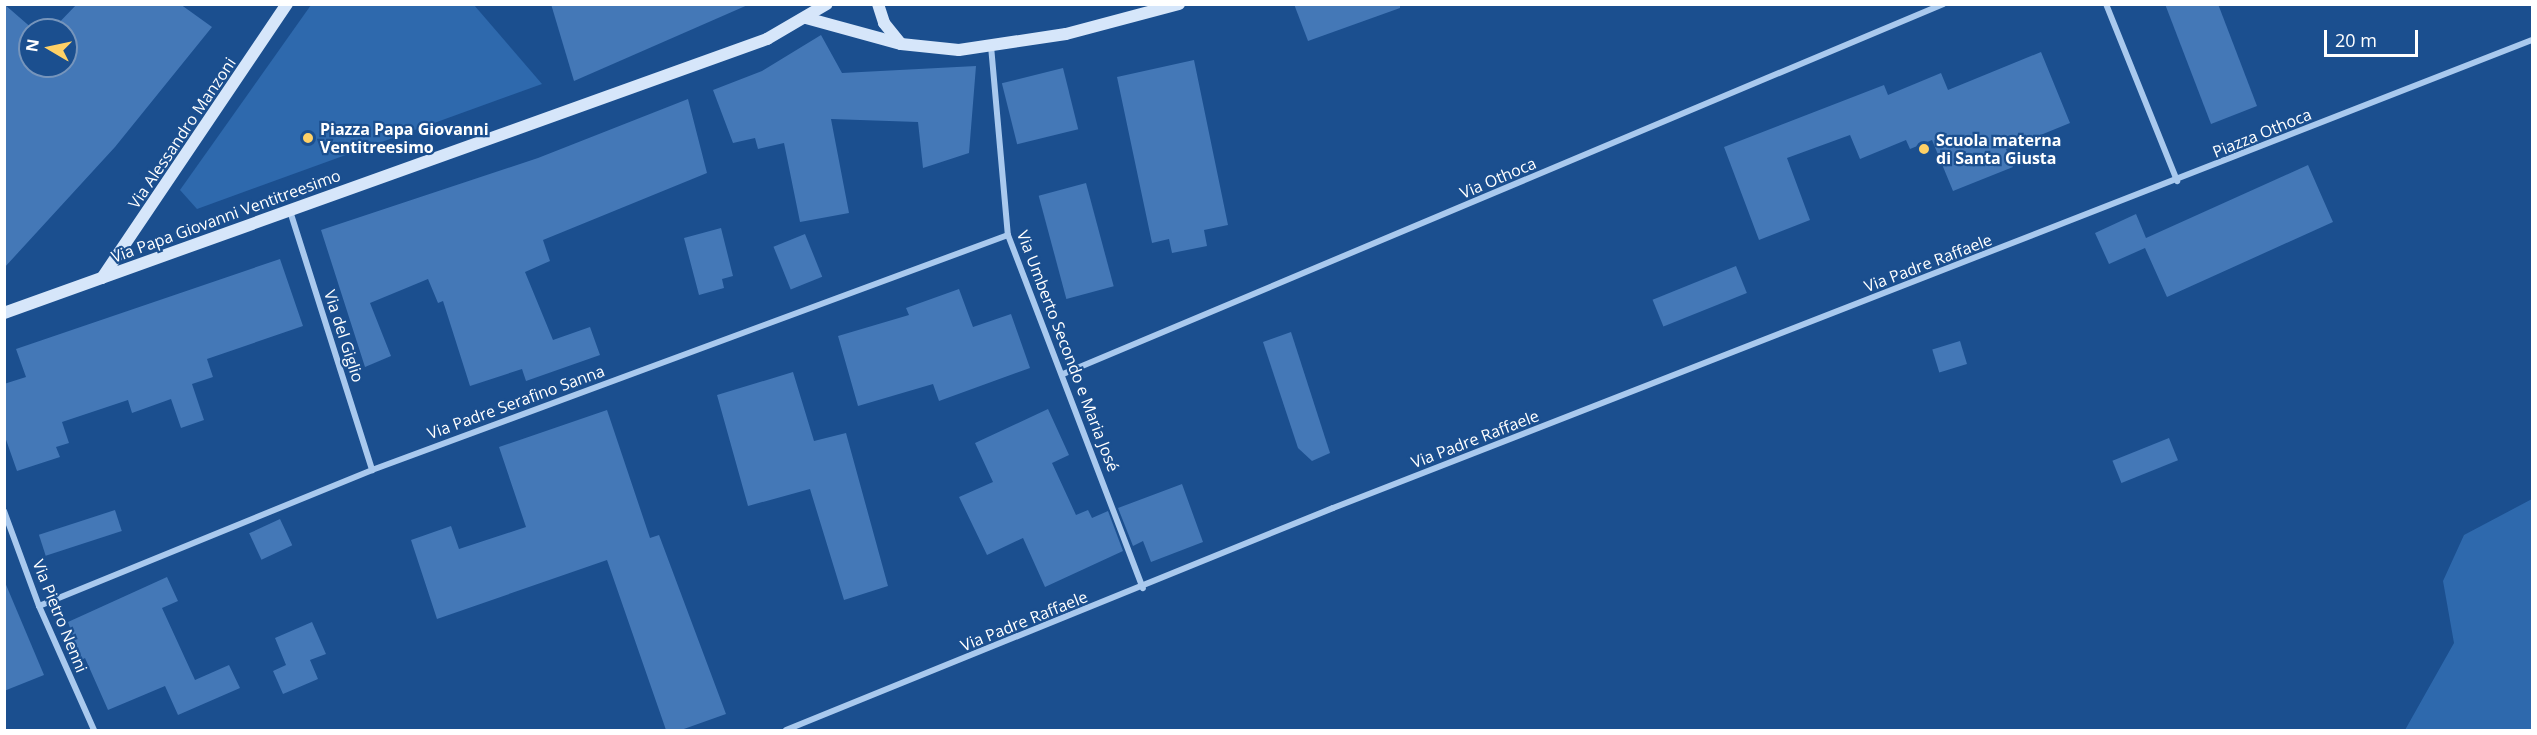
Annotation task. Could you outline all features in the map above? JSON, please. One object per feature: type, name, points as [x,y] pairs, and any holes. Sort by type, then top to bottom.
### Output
[{"type":"main road","name":"Via Alessandro Manzoni","points":[[102,278],[288,4]]},
{"type":"main road","name":"Via Papa Giovanni Ventitreesimo","points":[[4,313],[767,39],[827,4]]},
{"type":"main road","points":[[878,4],[884,23],[901,44]]},
{"type":"main road","points":[[806,18],[901,44],[959,50],[1066,34],[1179,4]]},
{"type":"street","name":"Via Othoca","points":[[1063,374],[1943,4]]},
{"type":"street","points":[[2106,4],[2177,181]]},
{"type":"street","name":"Piazza Othoca","points":[[2177,181],[2532,40]]},
{"type":"street","name":"Via Umberto Secondo e Maria José","points":[[991,46],[1008,235],[1143,588]]},
{"type":"street","name":"Via Padre Raffaele","points":[[786,730],[1143,588],[1333,508],[2177,181]]},
{"type":"street","name":"Via del Giglio","points":[[290,211],[372,470]]},
{"type":"street","name":"Via Padre Serafino Sanna","points":[[39,606],[372,470],[1008,235]]},
{"type":"street","name":"Via Pietro Nenni","points":[[4,511],[39,606],[94,730]]},
{"type":"shaded area","name":"Piazza Papa Giovanni Ventitreesimo","points":[[311,5],[474,5],[542,84],[197,209],[180,190]]},
{"type":"shaded area","points":[[2532,499],[2532,730],[2405,730],[2454,643],[2443,581],[2464,535]]},
{"type":"building","points":[[4,4],[20,18],[18,18],[18,78],[78,78],[78,18],[64,18],[77,4],[180,4],[212,27],[115,147],[4,268]]},
{"type":"building","points":[[551,4],[750,4],[574,81]]},
{"type":"building","points":[[1294,4],[1400,4],[1400,8],[1308,41]]},
{"type":"building","points":[[2165,4],[2218,4],[2257,106],[2211,124]]},
{"type":"building","points":[[821,35],[842,73],[976,66],[969,153],[923,168],[918,122],[831,119],[849,213],[800,222],[784,143],[758,149],[755,138],[733,143],[713,90],[762,71]]},
{"type":"building","points":[[2041,52],[2070,123],[2006,149],[2013,167],[1953,191],[1932,140],[1910,149],[1906,140],[1860,159],[1850,135],[1787,158],[1810,220],[1759,240],[1724,147],[1884,85],[1888,95],[1941,73],[1948,90]]},
{"type":"building","points":[[1194,60],[1228,225],[1204,230],[1207,246],[1172,253],[1169,239],[1152,243],[1117,77]]},
{"type":"building","points":[[1063,68],[1078,129],[1017,144],[1002,83]]},
{"type":"building","points":[[688,99],[707,173],[543,240],[550,261],[525,272],[553,340],[590,327],[600,355],[526,381],[522,369],[470,386],[443,301],[438,303],[428,279],[370,303],[391,356],[365,367],[321,230],[538,158]]},
{"type":"building","points":[[2308,165],[2333,222],[2167,297],[2145,248],[2109,264],[2095,233],[2136,214],[2146,238]]},
{"type":"building","points":[[1086,183],[1114,286],[1066,299],[1039,196]]},
{"type":"building","points":[[721,228],[733,276],[722,279],[724,288],[699,295],[684,238]]},
{"type":"building","points":[[805,234],[822,277],[791,289],[773,247]]},
{"type":"building","points":[[280,259],[303,326],[207,359],[213,377],[192,384],[204,420],[181,428],[171,399],[132,413],[128,400],[62,422],[69,443],[56,447],[60,457],[17,471],[4,434],[4,384],[26,377],[16,349]]},
{"type":"building","points":[[1736,266],[1747,293],[1663,327],[1653,300]]},
{"type":"building","points":[[959,289],[973,327],[1011,314],[1030,368],[939,401],[933,384],[858,406],[838,336],[909,315],[906,308]]},
{"type":"building","points":[[1291,332],[1330,453],[1312,461],[1298,448],[1263,342]]},
{"type":"building","points":[[1960,341],[1967,364],[1939,372],[1932,349]]},
{"type":"building","points":[[793,372],[814,441],[846,433],[888,586],[844,600],[810,489],[748,506],[717,395]]},
{"type":"building","points":[[1048,409],[1069,455],[1052,463],[1076,515],[1088,510],[1092,518],[1108,511],[1123,551],[1045,587],[1023,538],[987,555],[959,497],[993,482],[975,443]]},
{"type":"building","points":[[607,410],[650,538],[659,535],[726,714],[681,730],[666,730],[607,560],[437,619],[411,540],[451,526],[459,549],[526,527],[499,447]]},
{"type":"building","points":[[2169,438],[2178,460],[2121,483],[2112,461]]},
{"type":"building","points":[[1182,484],[1203,542],[1151,562],[1143,541],[1133,546],[1118,508]]},
{"type":"building","points":[[115,510],[122,531],[46,556],[39,535]]},
{"type":"building","points":[[280,519],[292,545],[261,560],[249,533]]},
{"type":"building","points":[[167,577],[178,601],[162,608],[195,680],[229,665],[240,688],[178,715],[165,686],[108,710],[85,658],[81,660],[68,622]]},
{"type":"building","points":[[4,580],[44,675],[4,691]]},
{"type":"building","points":[[312,622],[326,654],[310,660],[318,679],[283,694],[273,671],[286,665],[275,638]]},
{"type":"place","name":"Piazza Papa Giovanni Ventitreesimo","points":[[308,138]]},
{"type":"place","name":"Scuola materna di Santa Giusta","points":[[1924,149]]}]
